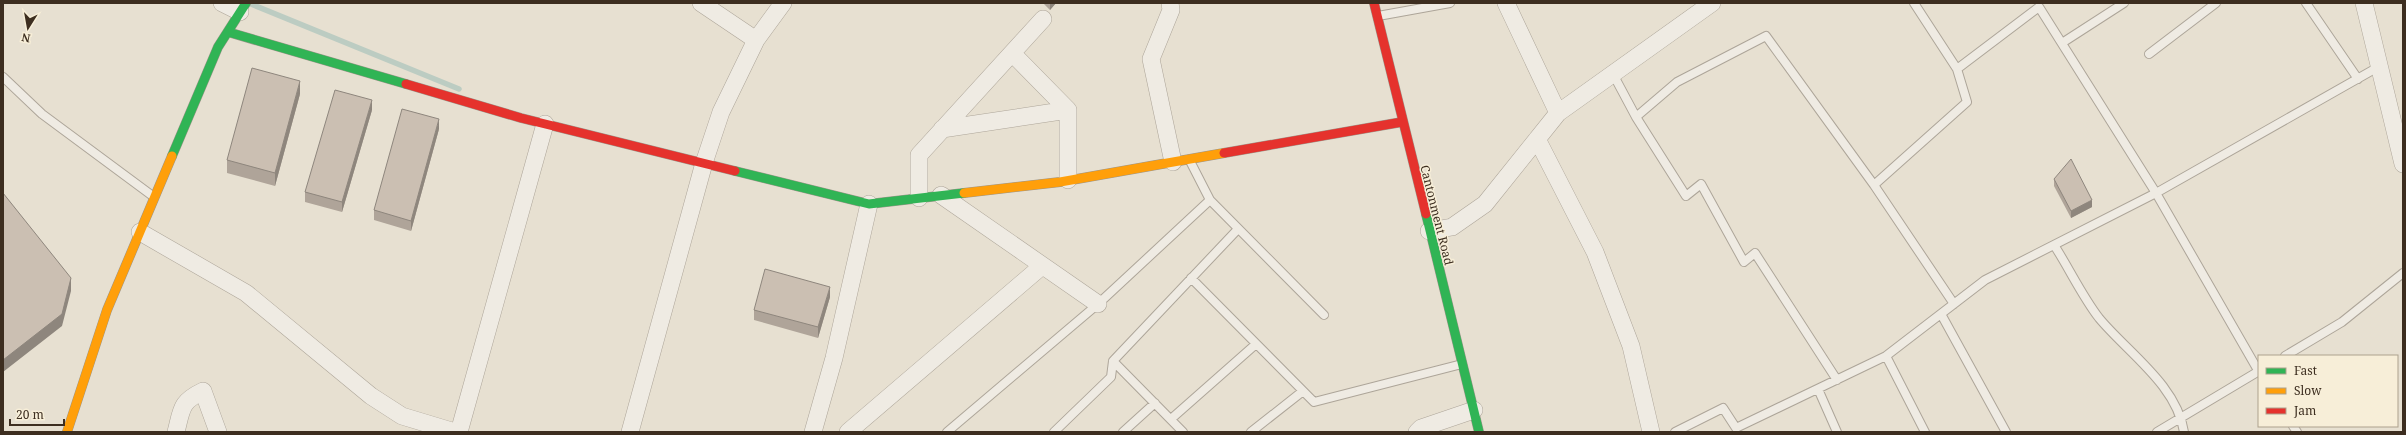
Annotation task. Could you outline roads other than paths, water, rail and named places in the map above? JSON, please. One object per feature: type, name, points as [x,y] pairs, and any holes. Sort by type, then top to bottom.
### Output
[{"type":"street","points":[[67,432],[107,310],[218,47],[243,8],[222,3]]},
{"type":"street","points":[[701,3],[756,40]]},
{"type":"street","points":[[630,432],[704,164],[722,112],[756,40],[783,3]]},
{"type":"street","points":[[1170,3],[1172,10],[1151,59],[1181,161]]},
{"type":"street","name":"Cantonment Road","points":[[1374,3],[1479,432]]},
{"type":"street","points":[[1506,3],[1558,114]]},
{"type":"street","points":[[1429,231],[1452,227],[1485,204],[1558,114],[1712,3]]},
{"type":"street","points":[[2364,3],[2402,158]]},
{"type":"street","points":[[919,198],[919,155],[1043,19]]},
{"type":"street","points":[[228,32],[545,124],[868,204],[1068,180],[1402,122]]},
{"type":"street","points":[[1012,53],[1068,110],[1068,180]]},
{"type":"street","points":[[942,129],[1068,110]]},
{"type":"street","points":[[140,232],[246,293],[371,396],[389,408],[402,416],[451,431],[545,124]]},
{"type":"street","points":[[1537,139],[1595,252],[1631,346],[1651,432]]},
{"type":"street","points":[[941,195],[1098,304]]},
{"type":"street","points":[[813,432],[834,358],[868,204]]},
{"type":"street","points":[[848,432],[1042,266]]},
{"type":"street","points":[[176,432],[181,412],[188,398],[203,391],[218,432]]},
{"type":"street","points":[[1417,432],[1422,428],[1474,410]]},
{"type":"lane","points":[[1377,16],[1450,3]]},
{"type":"lane","points":[[1874,185],[1968,102],[1957,69],[1914,3]]},
{"type":"lane","points":[[2062,43],[2124,3]]},
{"type":"lane","points":[[2149,54],[2216,3]]},
{"type":"lane","points":[[2306,3],[2358,79]]},
{"type":"lane","points":[[1957,69],[2039,7],[2156,193],[2258,370]]},
{"type":"lane","points":[[1636,117],[1677,82],[1766,36],[1874,185],[1954,304]]},
{"type":"lane","points":[[1675,432],[1723,408],[1736,428],[1886,356],[1985,280],[2156,193],[2380,66]]},
{"type":"lane","points":[[1613,74],[1636,117],[1686,196],[1701,184],[1744,262],[1755,253],[1837,380]]},
{"type":"lane","points":[[3,77],[42,114],[154,197]]},
{"type":"lane","points":[[1181,161],[1210,200],[1324,315]]},
{"type":"lane","points":[[948,432],[1098,304],[1210,200]]},
{"type":"lane","points":[[1054,432],[1110,377],[1113,361],[1238,229]]},
{"type":"lane","points":[[2054,245],[2099,318],[2151,370],[2182,417],[2184,432]]},
{"type":"lane","points":[[2287,355],[2342,322],[2403,273]]},
{"type":"lane","points":[[1191,278],[1314,402],[1462,364]]},
{"type":"lane","points":[[1941,314],[2006,432]]},
{"type":"lane","points":[[1171,420],[1256,344]]},
{"type":"lane","points":[[1886,356],[1925,432]]},
{"type":"lane","points":[[1113,361],[1183,432]]},
{"type":"lane","points":[[2157,432],[2258,373]]},
{"type":"lane","points":[[1818,389],[1838,432]]},
{"type":"lane","points":[[1251,432],[1303,391]]},
{"type":"lane","points":[[1123,432],[1155,403]]},
{"type":"waterway","points":[[251,4],[459,89]]}]
